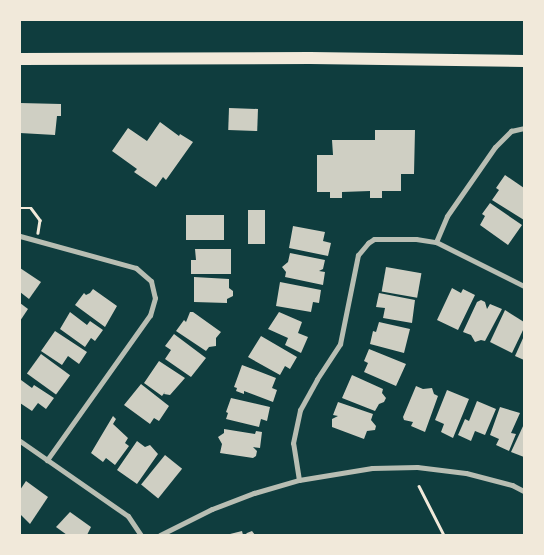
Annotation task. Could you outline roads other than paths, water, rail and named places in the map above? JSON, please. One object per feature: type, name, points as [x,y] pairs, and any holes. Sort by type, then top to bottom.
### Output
[{"type":"main road","points":[[20,59],[310,58],[524,61]]},
{"type":"street","points":[[436,242],[448,216],[495,147],[511,131],[524,128]]},
{"type":"street","points":[[20,236],[136,268],[151,281],[155,298],[150,315],[48,460]]},
{"type":"street","points":[[299,480],[293,443],[300,410],[340,344],[358,255],[374,239],[416,239],[436,242],[524,286]]},
{"type":"street","points":[[20,441],[128,516],[141,535]]},
{"type":"street","points":[[160,535],[212,509],[299,480],[372,468],[417,467],[466,473],[524,490]]}]
